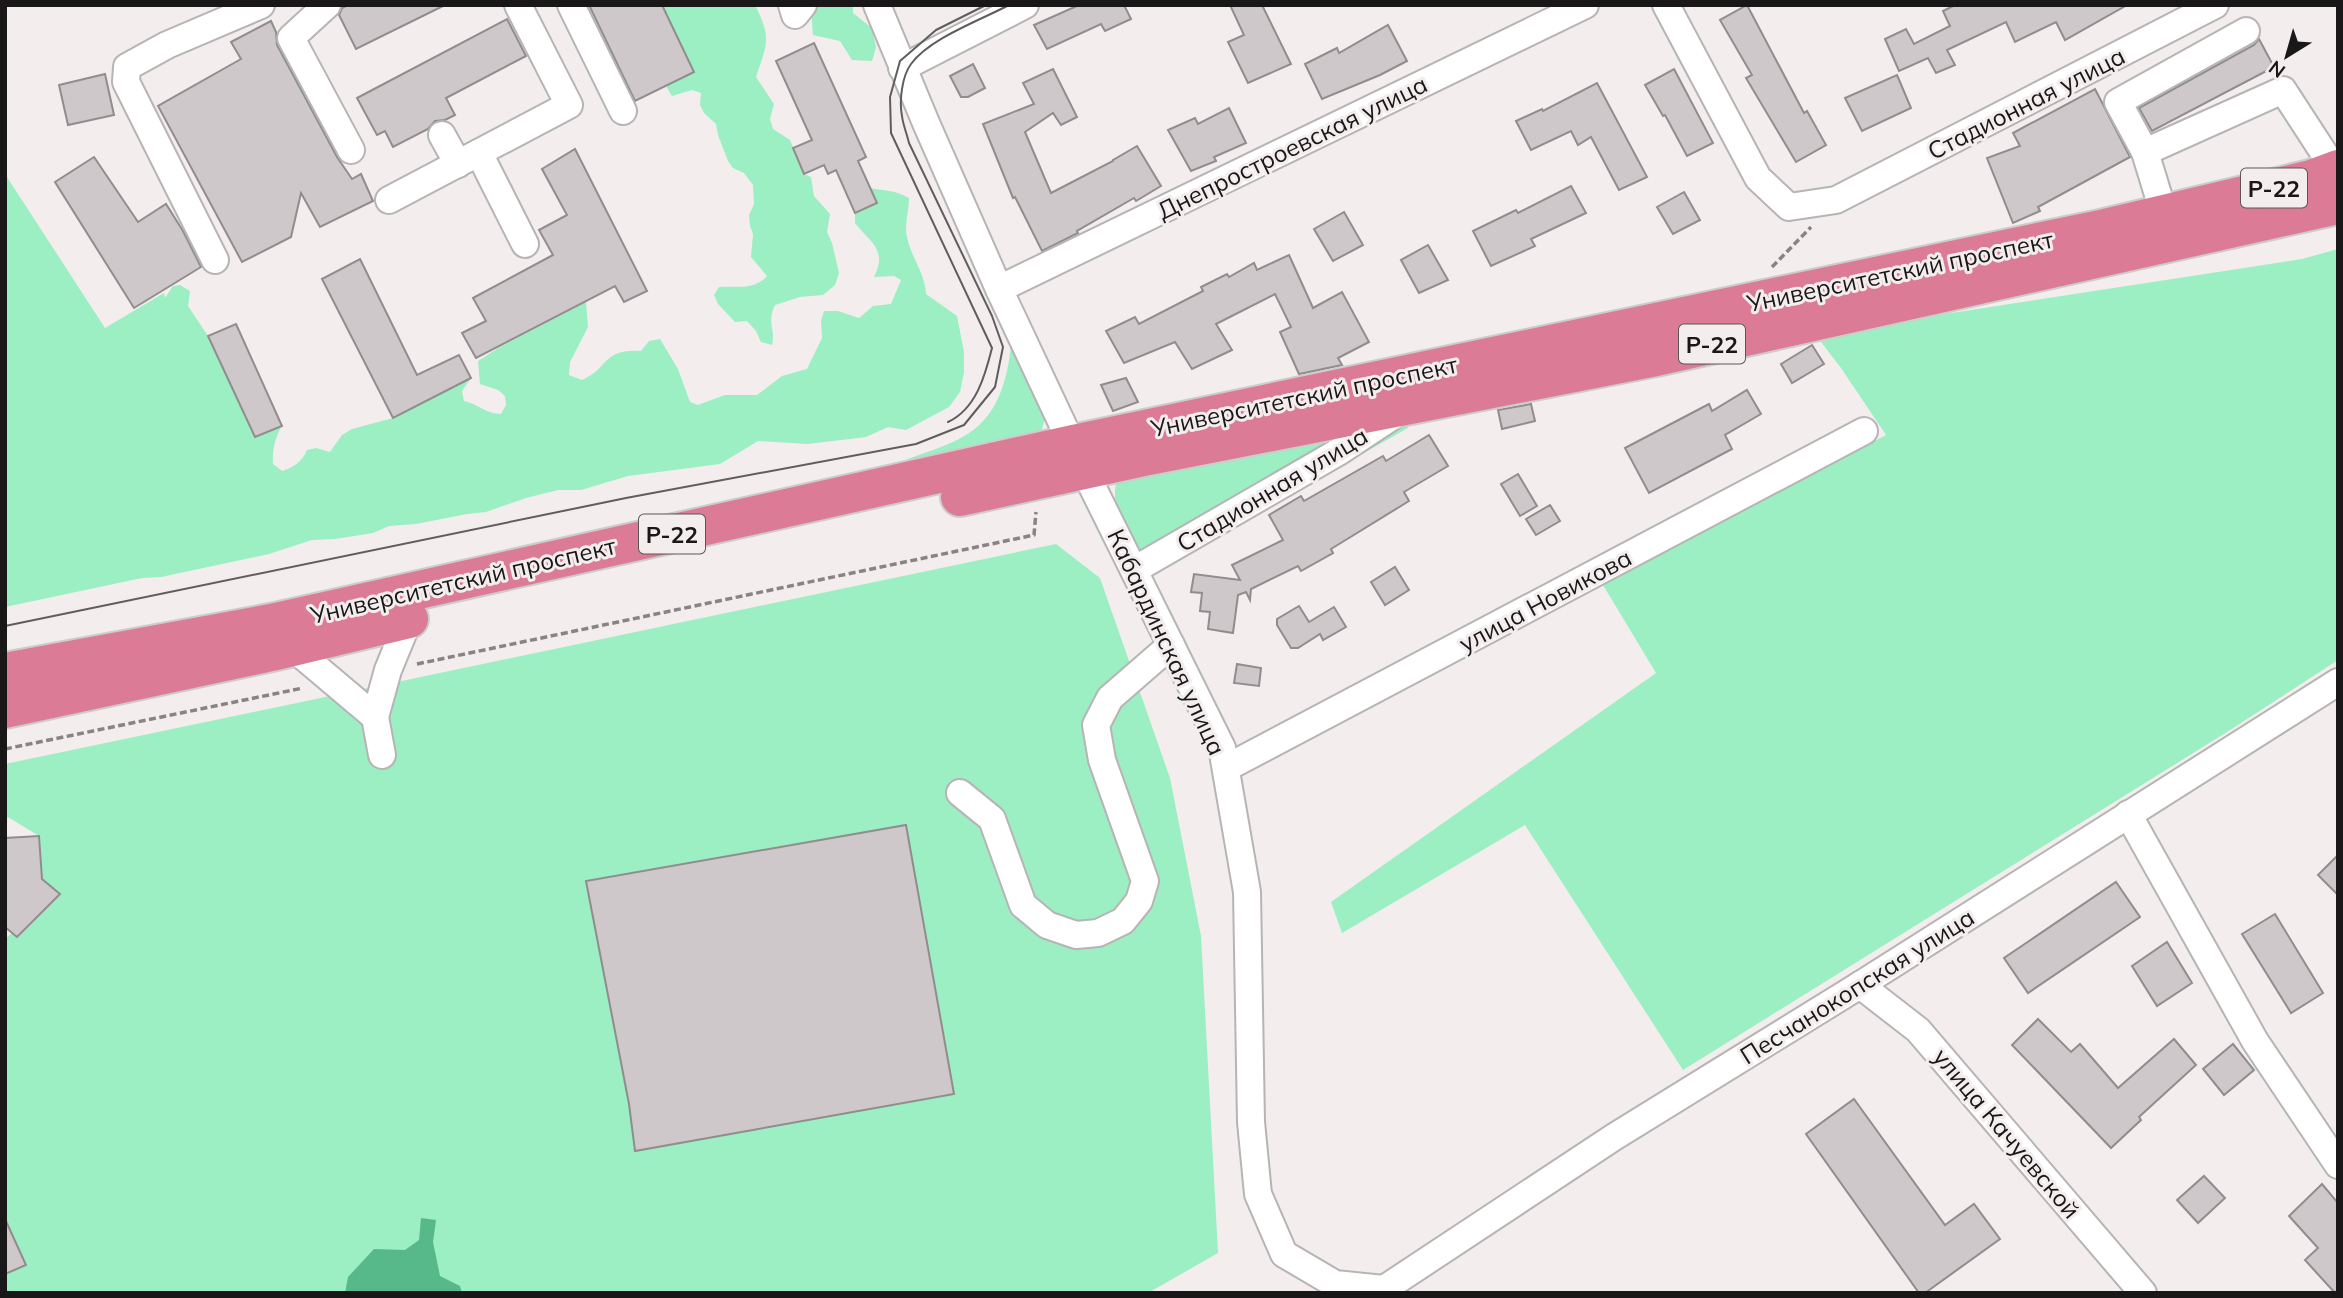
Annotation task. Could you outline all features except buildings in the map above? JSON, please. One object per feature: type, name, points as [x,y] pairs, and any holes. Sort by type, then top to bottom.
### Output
[{"type":"highway","name":"Университетский проспект","points":[[280,640],[1646,325],[2164,214],[2311,179],[2337,181]]},
{"type":"highway","name":"Университетский проспект","points":[[280,640],[409,619],[1031,481],[1079,457],[1409,405],[1656,357],[2337,181]]},
{"type":"highway","name":"Р-22","points":[[5,672],[280,640]]},
{"type":"highway","name":"Р-22","points":[[5,709],[280,640]]},
{"type":"street","points":[[215,260],[126,82],[127,67],[167,45],[261,5]]},
{"type":"street","points":[[327,5],[291,38],[351,150]]},
{"type":"street","points":[[389,200],[569,105],[518,5]]},
{"type":"street","points":[[571,5],[624,111]]},
{"type":"street","points":[[792,5],[795,15],[803,5]]},
{"type":"street","name":"Кабардинская улица","points":[[877,5],[999,289],[1222,748],[1247,892],[1251,1122],[1258,1194],[1284,1254],[1335,1284],[1381,1291]]},
{"type":"street","points":[[902,68],[1025,5]]},
{"type":"street","name":"Днепростроевская улица","points":[[999,289],[1585,5]]},
{"type":"street","name":"Стадионная улица","points":[[1666,5],[1758,178],[1789,207],[1836,200],[2215,5]]},
{"type":"street","points":[[2164,214],[2145,152],[2118,102],[2246,31]]},
{"type":"street","points":[[2145,152],[2283,90],[2337,181]]},
{"type":"street","points":[[442,135],[468,158],[525,244]]},
{"type":"street","name":"Стадионная улица","points":[[1134,570],[1340,451],[1409,405]]},
{"type":"street","name":"улица Новикова","points":[[1226,768],[1864,431]]},
{"type":"street","points":[[382,755],[376,717],[388,670],[409,619]]},
{"type":"street","points":[[280,640],[376,717]]},
{"type":"street","points":[[960,793],[992,819],[1023,905],[1047,925],[1076,935],[1098,933],[1123,921],[1139,901],[1145,881],[1102,760],[1096,725],[1110,698],[1171,645]]},
{"type":"street","name":"Песчанокопская улица","points":[[1381,1291],[1614,1137],[1860,985],[2338,682]]},
{"type":"street","points":[[2128,814],[2255,1041],[2338,1165]]},
{"type":"street","name":"улица Качуевской","points":[[1860,985],[1918,1030],[2143,1293]]},
{"type":"path","points":[[1771,268],[1836,200]]},
{"type":"path","points":[[388,670],[1034,535],[1036,514],[1031,481]]},
{"type":"path","points":[[5,749],[306,687]]},
{"type":"shaded area","points":[[662,5],[755,5],[766,34],[756,77],[774,104],[770,119],[773,129],[790,140],[804,174],[811,177],[814,196],[830,214],[827,232],[839,273],[835,285],[823,295],[800,297],[775,305],[771,317],[772,345],[761,342],[747,321],[735,322],[718,304],[714,295],[719,287],[751,285],[767,276],[751,257],[753,234],[749,215],[754,204],[753,185],[744,173],[733,168],[728,161],[716,124],[700,105],[701,93],[692,90],[672,96],[666,86],[694,72]]},
{"type":"shaded area","points":[[806,5],[853,5],[853,13],[872,28],[876,47],[872,61],[852,60],[840,41],[813,35],[811,10]]},
{"type":"shaded area","points":[[5,174],[105,328],[164,293],[165,298],[173,286],[180,285],[190,291],[188,306],[208,336],[255,437],[282,426],[276,439],[273,464],[282,471],[303,458],[307,450],[316,448],[330,452],[342,435],[352,429],[393,418],[471,378],[462,391],[464,401],[501,414],[506,405],[505,396],[498,390],[480,384],[478,361],[586,302],[588,327],[570,362],[569,375],[582,380],[612,356],[628,351],[641,351],[649,341],[660,339],[678,369],[690,402],[698,405],[725,395],[757,395],[782,376],[807,369],[822,338],[821,321],[824,311],[838,311],[859,318],[873,306],[891,304],[901,280],[894,276],[874,277],[878,268],[878,253],[855,223],[855,213],[877,203],[870,188],[909,198],[907,237],[926,294],[957,316],[964,352],[960,392],[949,407],[906,430],[888,427],[866,437],[808,444],[758,441],[720,464],[628,476],[581,490],[558,490],[486,512],[389,526],[373,533],[312,540],[269,554],[5,607]]},
{"type":"shaded area","points":[[2338,249],[2338,660],[2227,732],[1683,1070],[1525,825],[1342,933],[1331,902],[1656,673],[1603,585],[1886,435],[1815,334],[2302,259]]},
{"type":"shaded area","points":[[1012,331],[1045,418],[1037,436],[925,463],[906,460],[959,439],[988,415],[996,403],[1006,375]]},
{"type":"shaded area","points":[[1406,416],[1408,428],[1157,570],[1134,541],[1117,508],[1116,484],[1135,471]]},
{"type":"shaded area","points":[[1056,544],[1100,578],[1170,778],[1201,936],[1218,1253],[1148,1293],[5,1293],[5,1274],[26,1264],[5,1219],[5,939],[12,933],[18,937],[60,895],[42,879],[39,836],[8,817],[5,818],[5,764]]},
{"type":"shaded area","points":[[421,1218],[436,1220],[433,1242],[440,1276],[460,1286],[462,1293],[345,1293],[348,1277],[374,1249],[405,1250],[419,1240]]},
{"type":"tram line","points":[[948,422],[966,409],[978,391],[992,348],[891,133],[890,97],[900,61],[936,30],[986,5]]},
{"type":"tram line","points":[[5,626],[626,498],[916,444],[964,425],[995,387],[1003,347],[992,316],[909,143],[901,110],[901,96],[908,69],[930,46],[1009,5]]}]
